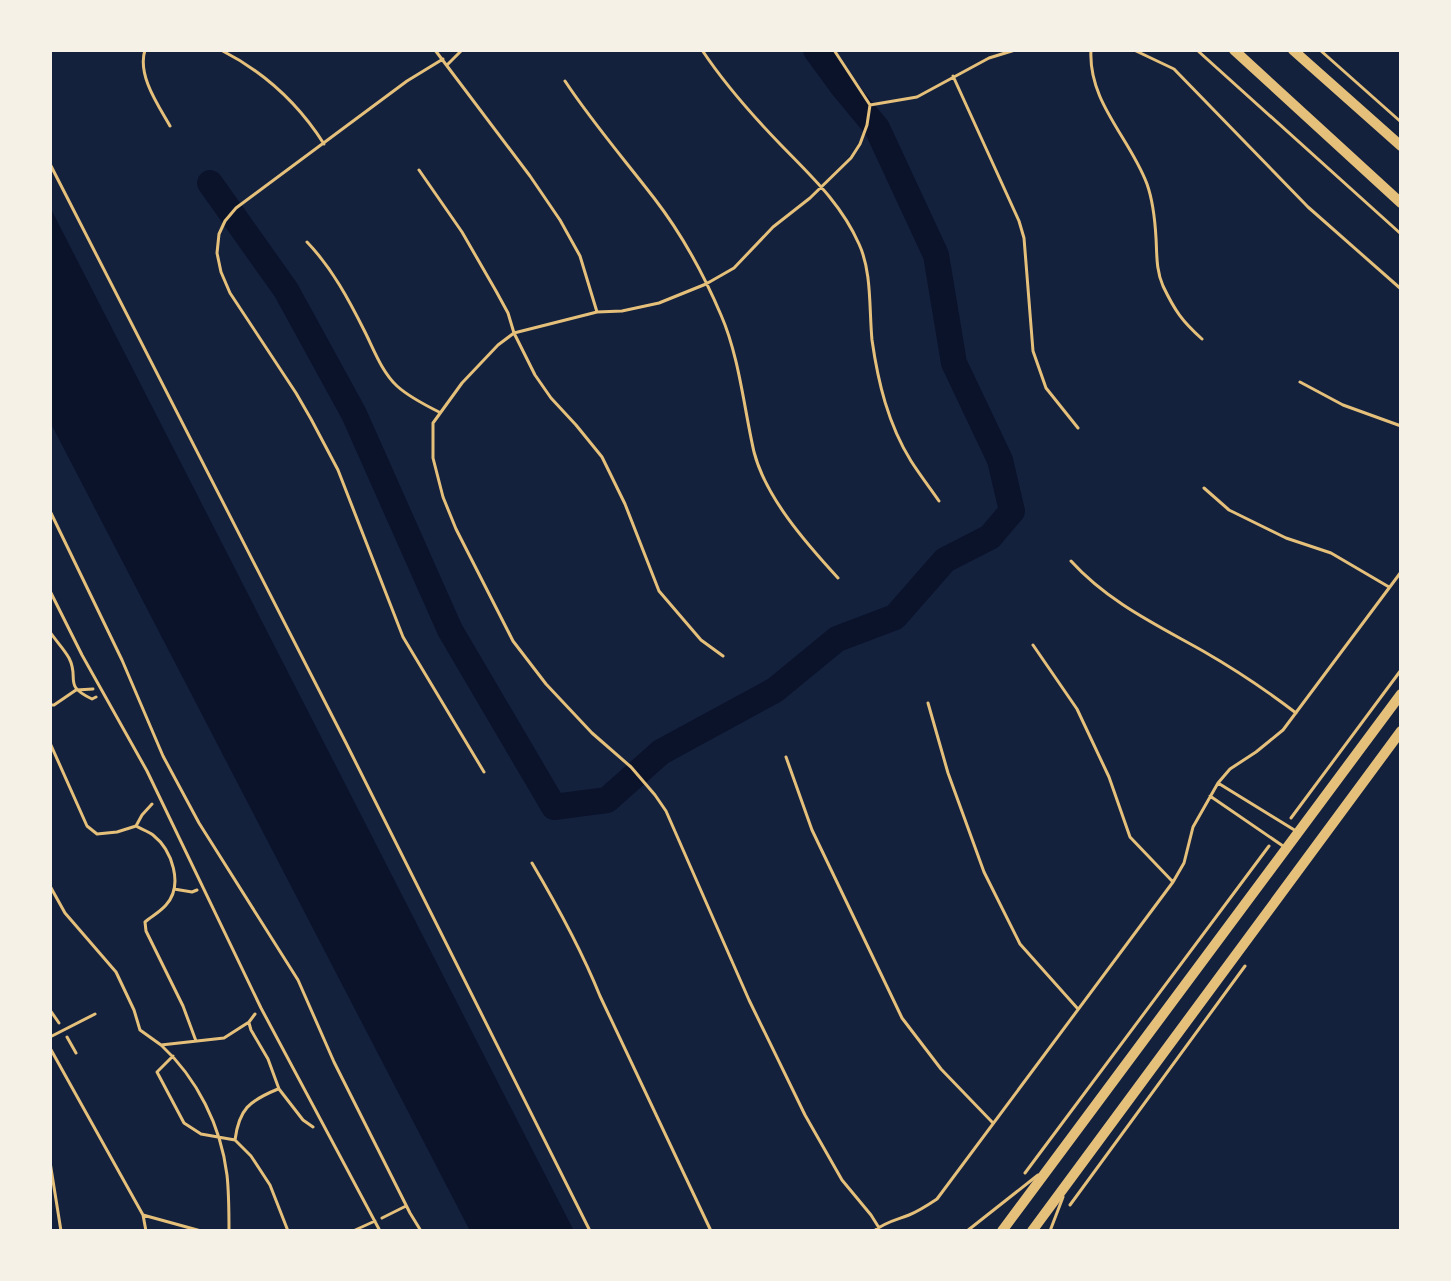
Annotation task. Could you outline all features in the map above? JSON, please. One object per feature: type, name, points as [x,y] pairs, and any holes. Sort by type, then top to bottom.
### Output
[{"type":"main road","points":[[1234,50],[1401,203]]},
{"type":"main road","points":[[1293,50],[1401,146]]},
{"type":"main road","points":[[1002,1231],[1401,694]]},
{"type":"main road","points":[[1032,1231],[1401,731]]},
{"type":"lane","points":[[145,50],[142,59],[146,75],[154,98],[170,126]]},
{"type":"lane","points":[[221,50],[258,71],[278,88],[324,144]]},
{"type":"lane","points":[[447,65],[462,50]]},
{"type":"lane","points":[[702,50],[778,142],[838,205],[861,247],[872,339],[886,408],[911,460],[939,501]]},
{"type":"lane","points":[[834,50],[870,105],[867,125],[851,158],[822,187],[773,227],[734,268],[706,284],[659,303],[622,311],[597,312],[514,333],[498,345],[462,383],[433,423],[433,458],[443,497],[456,529],[513,641],[546,684],[592,733],[631,767],[661,803],[749,1000],[805,1115],[842,1180],[880,1229]]},
{"type":"lane","points":[[870,105],[917,97],[989,58],[1015,50]]},
{"type":"lane","points":[[1091,50],[1096,88],[1148,186],[1162,283],[1181,321],[1202,339]]},
{"type":"lane","points":[[1134,50],[1174,69],[1308,207],[1401,289]]},
{"type":"lane","points":[[437,51],[560,220],[580,256],[597,312]]},
{"type":"lane","points":[[443,59],[407,81],[236,208],[219,234],[217,253],[230,293],[311,419],[338,470],[403,637],[484,772]]},
{"type":"lane","points":[[953,76],[1024,238],[1033,351],[1038,368],[1046,388],[1078,428]]},
{"type":"lane","points":[[565,81],[583,109],[668,217],[706,284],[730,339],[755,454],[764,478],[780,506],[838,578]]},
{"type":"lane","points":[[419,170],[470,245],[508,313],[514,333],[535,375],[602,457],[625,504],[659,591],[701,640],[723,656]]},
{"type":"lane","points":[[307,242],[348,298],[383,367],[396,385],[440,413]]},
{"type":"lane","points":[[1300,382],[1343,405],[1401,426]]},
{"type":"lane","points":[[1204,488],[1229,510],[1286,538],[1331,553],[1390,587]]},
{"type":"lane","points":[[1071,561],[1105,593],[1256,683],[1296,713]]},
{"type":"lane","points":[[874,1231],[937,1199],[1173,882],[1184,863],[1193,827],[1218,783],[1230,769],[1283,730],[1401,572]]},
{"type":"lane","points":[[50,591],[161,800],[261,1008],[380,1231]]},
{"type":"lane","points":[[1033,645],[1077,709],[1109,777],[1130,837],[1173,882]]},
{"type":"lane","points":[[928,703],[948,773],[984,872],[1020,944],[1078,1009]]},
{"type":"lane","points":[[786,757],[812,830],[902,1018],[941,1069],[993,1123]]},
{"type":"lane","points":[[1218,783],[1298,832]]},
{"type":"lane","points":[[1210,796],[1286,848]]},
{"type":"lane","points":[[532,863],[584,957],[711,1231]]},
{"type":"lane","points":[[50,1037],[95,1014]]},
{"type":"lane","points":[[50,1048],[143,1215],[146,1231]]},
{"type":"lane","points":[[50,1162],[61,1231]]},
{"type":"lane","points":[[967,1231],[1050,1166]]},
{"type":"lane","points":[[1050,1231],[1069,1180]]},
{"type":"lane","points":[[143,1215],[201,1231]]},
{"type":"lane","points":[[353,1231],[375,1221]]},
{"type":"path","points":[[1197,50],[1401,234]]},
{"type":"path","points":[[1320,50],[1401,122]]},
{"type":"path","points":[[50,164],[346,743],[590,1231]]},
{"type":"path","points":[[50,511],[122,660],[163,756],[199,823],[298,980],[334,1062],[421,1231]]},
{"type":"path","points":[[50,632],[71,661],[76,690],[92,699],[103,694]]},
{"type":"path","points":[[1285,824],[1401,670]]},
{"type":"path","points":[[50,705],[76,690],[100,687]]},
{"type":"path","points":[[50,743],[87,826],[97,834],[136,826],[152,804],[161,800]]},
{"type":"path","points":[[136,826],[155,836],[170,854],[174,889],[168,904],[145,922],[146,931],[183,1006],[196,1041]]},
{"type":"path","points":[[1026,1173],[1274,840]]},
{"type":"path","points":[[50,886],[65,913],[116,972],[140,1030],[176,1059],[217,1126],[227,1174],[229,1231]]},
{"type":"path","points":[[174,889],[192,892],[203,888]]},
{"type":"path","points":[[1069,1206],[1244,966]]},
{"type":"path","points":[[161,1045],[224,1038],[249,1022],[261,1008]]},
{"type":"path","points":[[249,1022],[279,1089],[303,1120],[315,1128],[325,1126]]},
{"type":"path","points":[[173,1056],[157,1072],[184,1123],[201,1134],[235,1140],[251,1156],[270,1185],[288,1231]]},
{"type":"path","points":[[235,1140],[237,1122],[247,1107],[279,1089]]},
{"type":"path","points":[[375,1221],[406,1206]]},
{"type":"water","points":[[50,207],[574,1231],[470,1231],[50,422]]},
{"type":"waterway","points":[[210,183],[286,290],[354,414],[450,630],[554,807],[607,800],[661,752],[775,690],[837,639],[895,617],[945,560],[990,537],[1012,511],[1000,460],[954,363],[936,255],[877,128],[816,50]]}]
